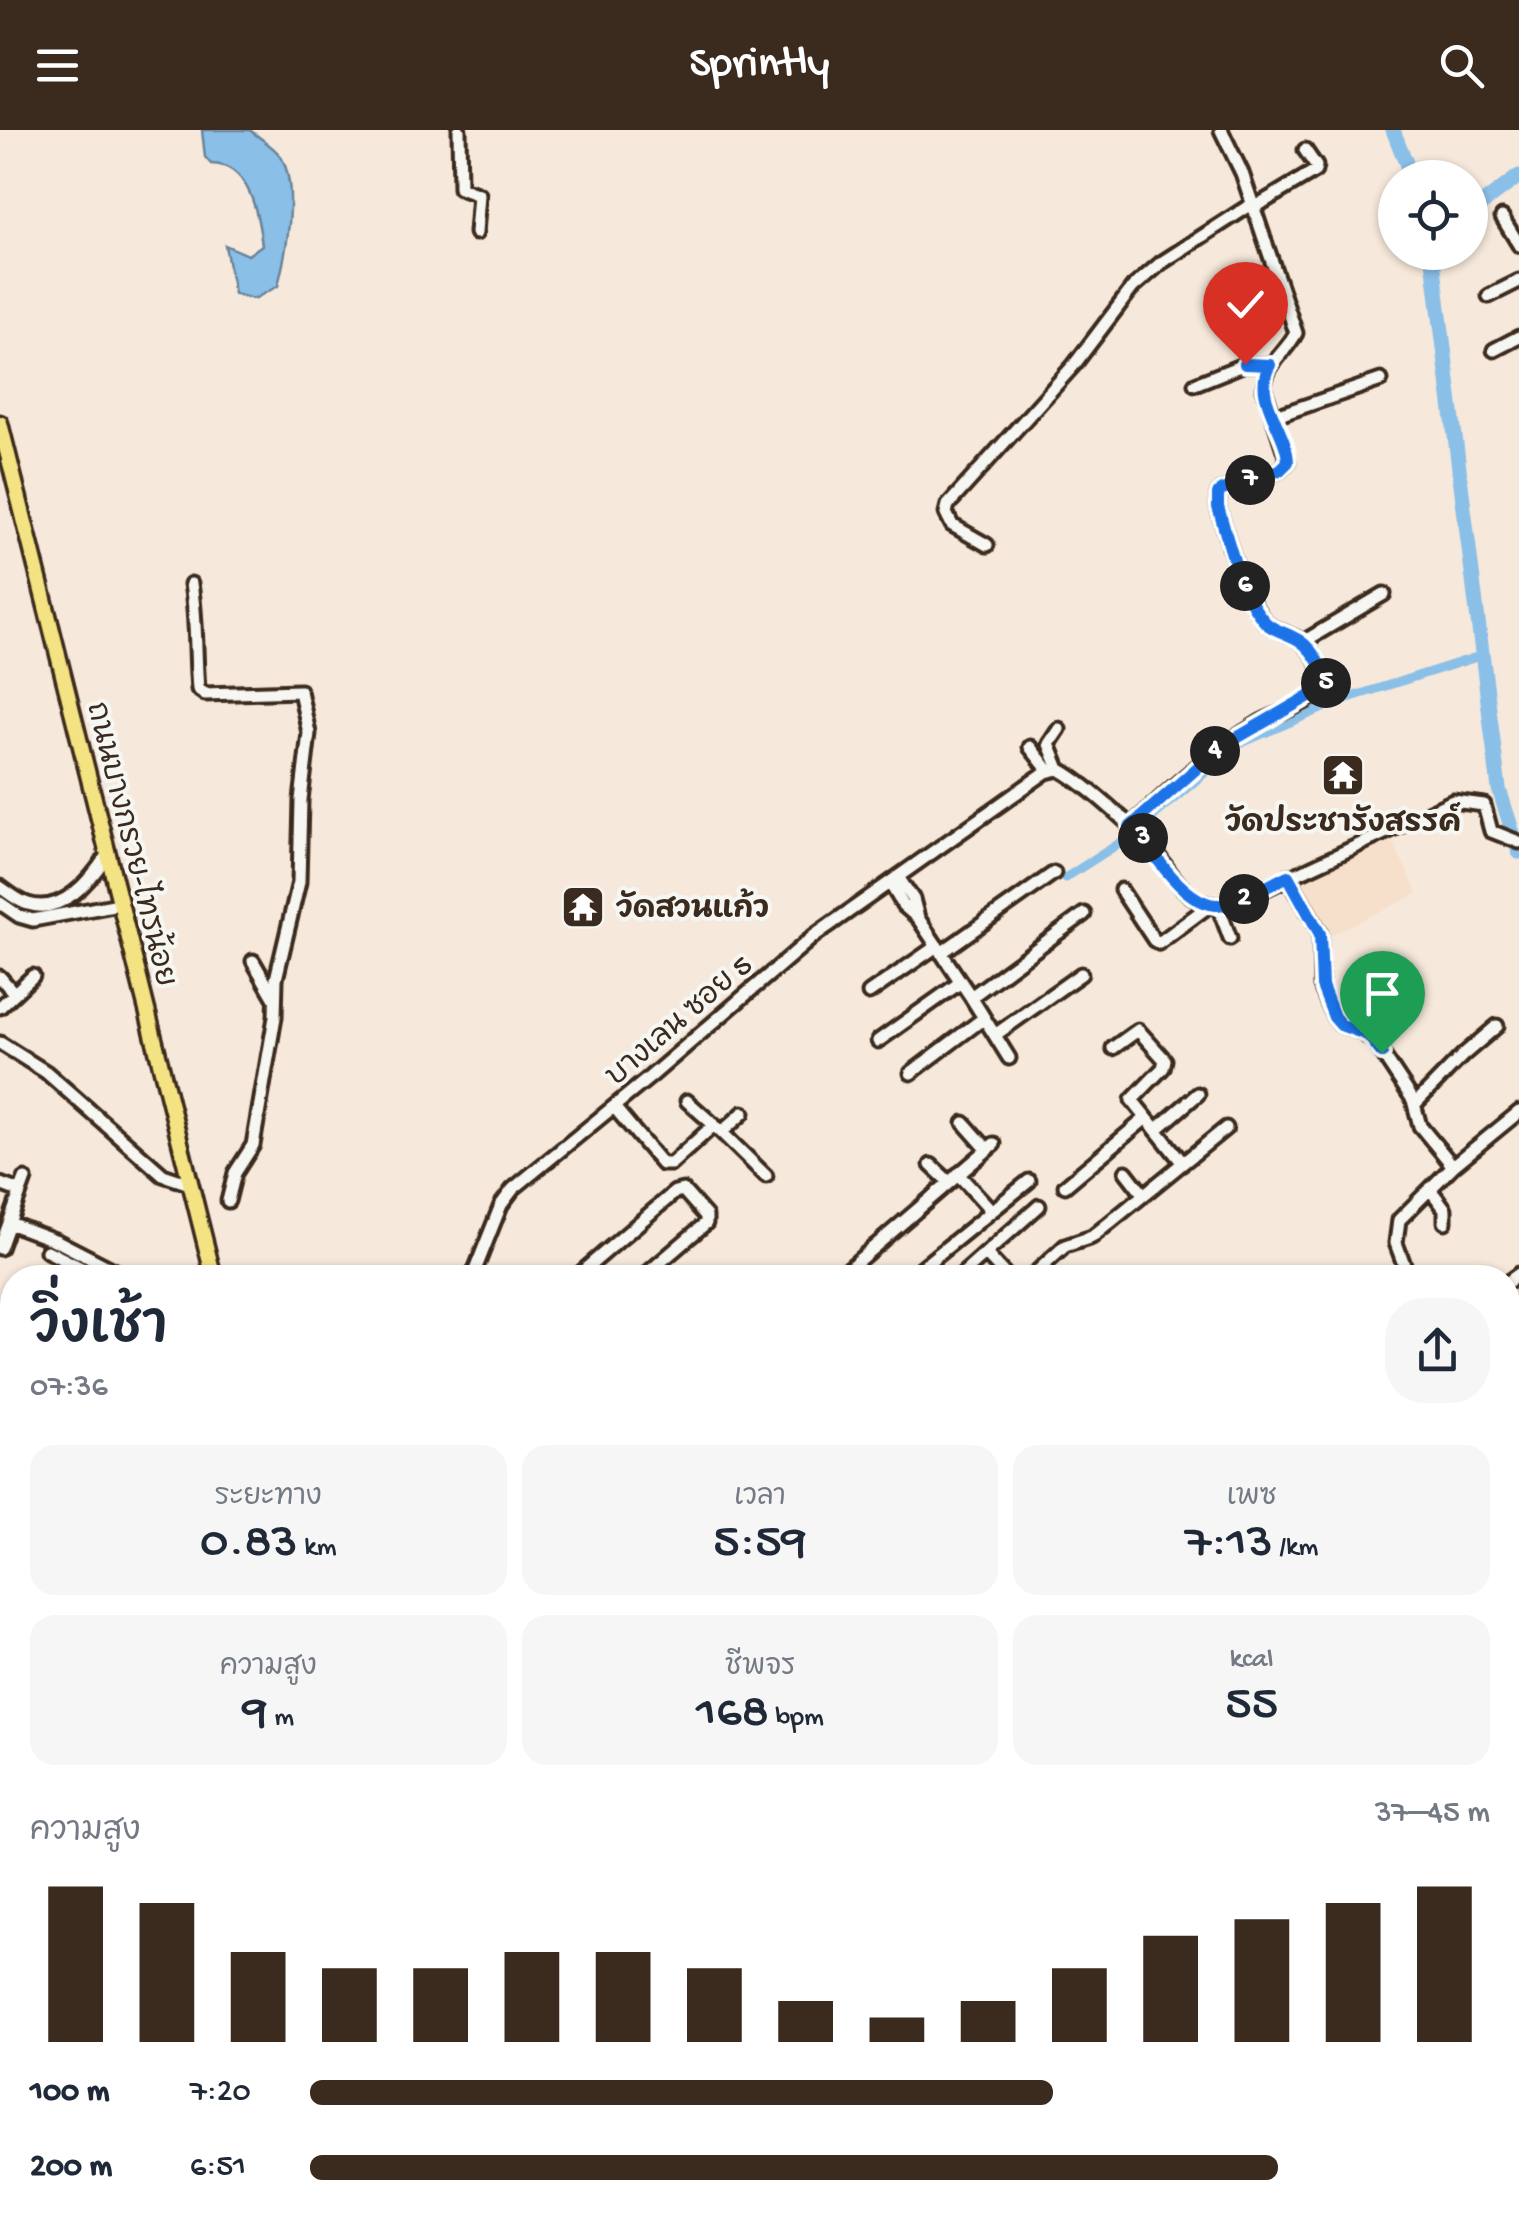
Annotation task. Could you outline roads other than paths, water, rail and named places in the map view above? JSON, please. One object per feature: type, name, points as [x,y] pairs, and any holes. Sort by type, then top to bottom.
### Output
[{"type":"main road","name":"ถนนบางกรวย-ไทรน้อย","points":[[0,423],[190,1184],[207,1265]]},
{"type":"street","points":[[459,130],[460,188],[478,195],[476,233]]},
{"type":"street","points":[[1133,829],[1221,747],[1325,687],[1322,671],[1303,642],[1262,619],[1248,593],[1218,507],[1222,490],[1280,470],[1288,462],[1264,389],[1266,372],[1294,339],[1296,328],[1226,132]]},
{"type":"street","points":[[987,545],[952,525],[946,513],[948,505],[1074,364],[1133,287],[1161,263],[1315,170],[1305,150]]},
{"type":"street","points":[[1502,217],[1519,244]]},
{"type":"street","points":[[1489,296],[1519,282]]},
{"type":"street","points":[[1494,350],[1519,337]]},
{"type":"street","points":[[1195,384],[1245,364],[1270,365]]},
{"type":"street","points":[[1273,417],[1382,380]]},
{"type":"street","points":[[191,584],[198,621],[194,638],[198,688],[205,694],[300,690],[308,733],[299,882],[276,979],[254,1145],[235,1173],[228,1201]]},
{"type":"street","points":[[1303,642],[1384,594]]},
{"type":"street","points":[[1054,770],[1050,744],[1059,730]]},
{"type":"street","points":[[1030,748],[1133,829],[1192,897],[1214,906],[1230,938]]},
{"type":"street","name":"บางเลน ซอย 5","points":[[477,1265],[506,1196],[799,948],[1054,770]]},
{"type":"street","points":[[1120,890],[1159,943],[1214,906],[1235,903],[1453,801],[1484,805],[1491,831],[1519,842]]},
{"type":"street","points":[[0,904],[33,920],[68,906],[107,856]]},
{"type":"street","points":[[869,993],[1054,873]]},
{"type":"street","points":[[1288,876],[1320,934],[1322,986],[1334,1017],[1341,1025],[1368,1035],[1415,1104],[1420,1126],[1453,1166]]},
{"type":"street","points":[[894,880],[913,899],[918,918],[1009,1058]]},
{"type":"street","points":[[0,887],[24,904],[38,906],[119,904]]},
{"type":"street","points":[[972,997],[1084,914]]},
{"type":"street","points":[[253,962],[275,999]]},
{"type":"street","points":[[995,1034],[1080,974]]},
{"type":"street","points":[[0,1007],[34,976]]},
{"type":"street","points":[[0,977],[13,992]]},
{"type":"street","points":[[878,1041],[960,982]]},
{"type":"street","points":[[911,1073],[984,1018]]},
{"type":"street","points":[[1415,1104],[1462,1055],[1497,1026]]},
{"type":"street","points":[[1113,1048],[1138,1030],[1164,1060],[1163,1068],[1133,1095],[1134,1104],[1182,1162]]},
{"type":"street","points":[[0,1043],[46,1072],[163,1175],[190,1184]]},
{"type":"street","points":[[1156,1130],[1198,1094]]},
{"type":"street","points":[[688,1101],[766,1176]]},
{"type":"street","points":[[614,1107],[665,1165],[672,1164],[744,1113]]},
{"type":"street","points":[[1404,1265],[1396,1242],[1397,1227],[1405,1211],[1519,1112]]},
{"type":"street","points":[[1066,1186],[1146,1118]]},
{"type":"street","points":[[853,1265],[991,1146],[964,1123]]},
{"type":"street","points":[[1044,1265],[1065,1246],[1092,1237],[1226,1128]]},
{"type":"street","points":[[930,1165],[954,1178],[991,1210]]},
{"type":"street","points":[[1126,1172],[1143,1194]]},
{"type":"street","points":[[925,1265],[1029,1181]]},
{"type":"street","points":[[0,1184],[22,1185],[1,1241]]},
{"type":"street","points":[[1430,1189],[1446,1208],[1446,1222]]},
{"type":"street","points":[[592,1265],[675,1192],[684,1190],[706,1216],[706,1224],[657,1265]]},
{"type":"street","points":[[973,1265],[1039,1206]]},
{"type":"street","points":[[9,1224],[56,1240],[104,1265]]},
{"type":"street","points":[[46,1250],[71,1265]]},
{"type":"street","points":[[986,1254],[996,1265]]},
{"type":"water","points":[[202,130],[250,130],[278,153],[286,170],[289,221],[278,286],[254,299],[234,294],[225,245],[248,255],[262,245],[250,193],[235,172],[211,164],[205,157]]},
{"type":"waterway","points":[[1393,130],[1405,160]]},
{"type":"waterway","points":[[1488,199],[1519,176]]},
{"type":"waterway","points":[[1434,270],[1499,789],[1519,852]]},
{"type":"waterway","points":[[1065,878],[1129,837],[1239,744],[1342,700],[1483,655]]},
{"type":"place","name":"วัดประชารังสรรค์","points":[[1343,775]]},
{"type":"place","name":"วัดสวนแก้ว","points":[[583,907]]}]
